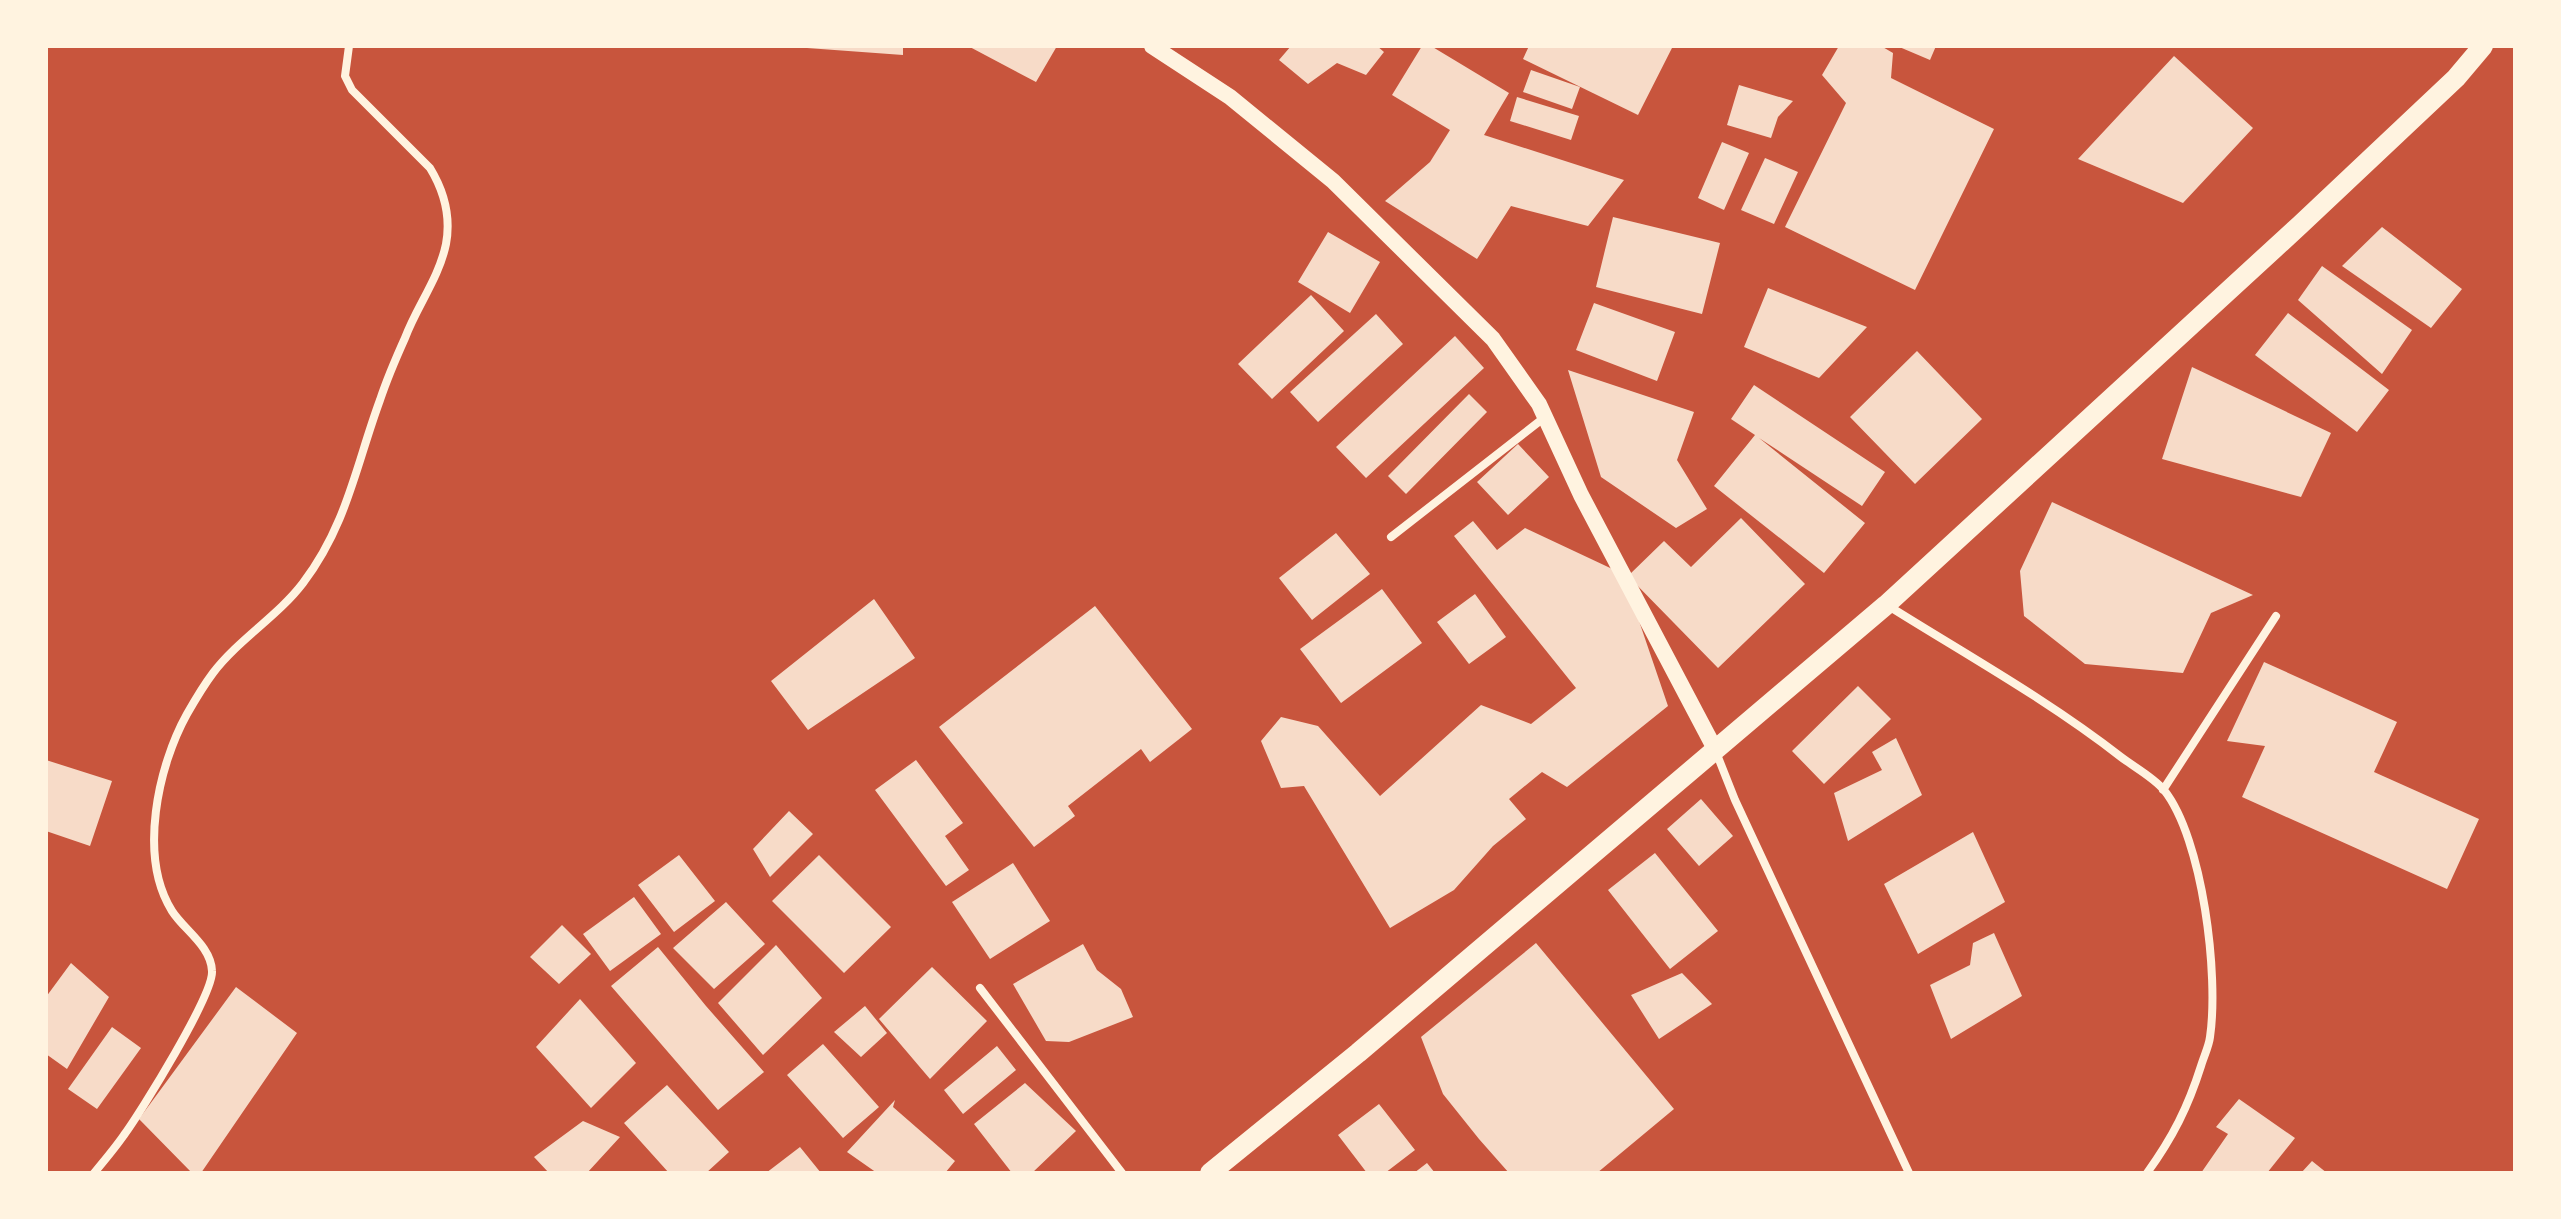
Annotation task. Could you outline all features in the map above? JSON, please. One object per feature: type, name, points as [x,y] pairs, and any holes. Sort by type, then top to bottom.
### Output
[{"type":"main road","points":[[1152,46],[1230,97],[1333,181],[1493,339],[1539,404],[1581,495],[1716,751]]},
{"type":"main road","points":[[1210,1173],[1358,1053],[1886,605],[2300,225],[2456,78],[2483,46]]},
{"type":"street","points":[[94,1173],[125,1135],[198,1012],[211,980],[212,967],[206,953],[172,911],[154,849],[154,818],[165,768],[186,716],[214,672],[302,585],[330,543],[352,489],[380,400],[407,332],[434,280],[446,243],[448,217],[438,182],[430,168],[352,90],[345,76],[349,46]]},
{"type":"street","points":[[1391,537],[1545,416]]},
{"type":"street","points":[[1886,605],[2088,731],[2163,790],[2180,820],[2202,897],[2213,1004],[2210,1039],[2192,1095],[2171,1140],[2147,1173]]},
{"type":"street","points":[[2163,790],[2276,616]]},
{"type":"street","points":[[1716,751],[1735,800],[1909,1173]]},
{"type":"street","points":[[980,988],[1122,1173]]},
{"type":"building","points":[[903,46],[903,55],[807,48]]},
{"type":"building","points":[[968,46],[1057,46],[1036,82]]},
{"type":"building","points":[[1291,46],[1377,46],[1384,52],[1366,75],[1337,63],[1308,84],[1279,60]]},
{"type":"building","points":[[1422,46],[1431,46],[1509,93],[1484,135],[1624,180],[1588,226],[1511,206],[1477,259],[1385,201],[1430,162],[1450,130],[1392,95]]},
{"type":"building","points":[[1529,46],[1673,46],[1638,115],[1523,59]]},
{"type":"building","points":[[1839,46],[1881,46],[1893,53],[1891,78],[1994,129],[1915,290],[1785,227],[1846,103],[1822,75]]},
{"type":"building","points":[[1897,46],[1936,46],[1930,60]]},
{"type":"building","points":[[2174,56],[2253,128],[2183,203],[2078,159]]},
{"type":"building","points":[[1531,70],[1580,87],[1572,109],[1523,92]]},
{"type":"building","points":[[1739,85],[1793,101],[1778,117],[1771,138],[1727,125]]},
{"type":"building","points":[[1517,97],[1579,116],[1571,140],[1510,121]]},
{"type":"building","points":[[1722,142],[1749,153],[1724,210],[1698,198]]},
{"type":"building","points":[[1765,158],[1798,172],[1774,224],[1741,210]]},
{"type":"building","points":[[1613,217],[1720,243],[1702,314],[1596,287]]},
{"type":"building","points":[[2382,227],[2462,289],[2431,328],[2342,266]]},
{"type":"building","points":[[1328,232],[1380,262],[1350,313],[1298,282]]},
{"type":"building","points":[[2322,266],[2412,330],[2382,374],[2298,300]]},
{"type":"building","points":[[1768,288],[1867,327],[1819,378],[1744,347]]},
{"type":"building","points":[[1311,295],[1344,331],[1272,399],[1238,364]]},
{"type":"building","points":[[1594,303],[1675,332],[1657,381],[1576,350]]},
{"type":"building","points":[[2288,313],[2389,390],[2357,432],[2255,355]]},
{"type":"building","points":[[1376,314],[1403,344],[1318,422],[1290,392]]},
{"type":"building","points":[[1455,336],[1484,368],[1366,478],[1336,447]]},
{"type":"building","points":[[1917,351],[1982,419],[1915,484],[1850,417]]},
{"type":"building","points":[[2192,367],[2331,433],[2301,497],[2162,459]]},
{"type":"building","points":[[1568,370],[1694,412],[1677,460],[1707,509],[1676,528],[1601,477]]},
{"type":"building","points":[[1754,385],[1885,472],[1862,506],[1759,438],[1865,523],[1824,573],[1714,486],[1755,435],[1731,419]]},
{"type":"building","points":[[1469,394],[1487,412],[1406,494],[1388,476]]},
{"type":"building","points":[[1518,444],[1549,477],[1508,515],[1477,482]]},
{"type":"building","points":[[2052,502],[2253,595],[2211,613],[2183,673],[2085,664],[2024,616],[2020,571]]},
{"type":"building","points":[[1741,518],[1805,584],[1718,668],[1628,576],[1664,541],[1691,567]]},
{"type":"building","points":[[1473,521],[1497,550],[1525,528],[1623,574],[1668,706],[1567,787],[1542,772],[1509,799],[1526,819],[1493,846],[1454,890],[1390,928],[1304,786],[1281,788],[1261,741],[1281,717],[1318,726],[1380,796],[1481,705],[1531,724],[1576,688],[1454,536]]},
{"type":"building","points":[[1336,533],[1370,574],[1312,620],[1279,578]]},
{"type":"building","points":[[1382,589],[1422,643],[1341,703],[1300,649]]},
{"type":"building","points":[[1475,594],[1506,637],[1469,664],[1437,622]]},
{"type":"building","points":[[874,599],[915,658],[808,730],[771,681]]},
{"type":"building","points":[[1095,606],[1192,729],[1150,762],[1141,749],[1068,806],[1075,816],[1034,847],[939,727]]},
{"type":"building","points":[[2264,662],[2397,722],[2374,772],[2479,819],[2447,889],[2242,797],[2265,746],[2227,741]]},
{"type":"building","points":[[1858,686],[1891,719],[1824,784],[1792,751]]},
{"type":"building","points":[[1896,738],[1922,795],[1848,841],[1834,793],[1882,770],[1872,752]]},
{"type":"building","points":[[46,760],[112,781],[90,846],[46,831]]},
{"type":"building","points":[[916,760],[963,823],[945,836],[969,870],[946,886],[875,790]]},
{"type":"building","points":[[1701,799],[1733,836],[1699,866],[1667,829]]},
{"type":"building","points":[[789,811],[813,834],[770,877],[753,849]]},
{"type":"building","points":[[1973,832],[2005,902],[1918,954],[1884,884]]},
{"type":"building","points":[[1655,853],[1718,931],[1670,969],[1608,890]]},
{"type":"building","points":[[679,855],[715,901],[674,932],[638,885]]},
{"type":"building","points":[[819,855],[891,927],[844,973],[772,901]]},
{"type":"building","points":[[1013,863],[1050,921],[990,959],[952,902]]},
{"type":"building","points":[[634,897],[661,934],[610,971],[583,934]]},
{"type":"building","points":[[726,902],[765,944],[714,989],[673,948]]},
{"type":"building","points":[[562,925],[591,954],[559,984],[530,957]]},
{"type":"building","points":[[1994,933],[2022,996],[1951,1039],[1930,985],[1970,965],[1973,943]]},
{"type":"building","points":[[1536,943],[1674,1109],[1597,1173],[1509,1173],[1443,1094],[1421,1037]]},
{"type":"building","points":[[1083,944],[1097,970],[1121,989],[1133,1017],[1069,1042],[1046,1041],[1013,984]]},
{"type":"building","points":[[776,945],[822,998],[763,1055],[718,1003]]},
{"type":"building","points":[[658,947],[764,1072],[718,1110],[611,986]]},
{"type":"building","points":[[71,963],[109,997],[67,1069],[46,1054],[46,997]]},
{"type":"building","points":[[932,967],[987,1021],[930,1079],[879,1019]]},
{"type":"building","points":[[1682,973],[1712,1004],[1659,1039],[1631,995]]},
{"type":"building","points":[[236,987],[297,1033],[201,1173],[192,1173],[139,1119]]},
{"type":"building","points":[[580,999],[636,1063],[591,1108],[536,1047]]},
{"type":"building","points":[[865,1006],[887,1033],[861,1057],[834,1032]]},
{"type":"building","points":[[112,1027],[141,1048],[97,1109],[68,1089]]},
{"type":"building","points":[[823,1044],[879,1107],[843,1138],[787,1075]]},
{"type":"building","points":[[997,1046],[1016,1070],[963,1114],[944,1090]]},
{"type":"building","points":[[1025,1083],[1076,1131],[1032,1173],[1012,1173],[974,1124]]},
{"type":"building","points":[[667,1085],[729,1152],[706,1173],[669,1173],[624,1123]]},
{"type":"building","points":[[2239,1099],[2295,1138],[2267,1173],[2201,1173],[2228,1134],[2216,1127]]},
{"type":"building","points":[[895,1100],[893,1107],[955,1161],[945,1173],[877,1173],[847,1152]]},
{"type":"building","points":[[1379,1104],[1415,1150],[1385,1173],[1367,1173],[1338,1135]]},
{"type":"building","points":[[583,1121],[620,1137],[587,1173],[549,1173],[534,1157]]},
{"type":"building","points":[[800,1147],[821,1173],[766,1173]]},
{"type":"building","points":[[2312,1161],[2327,1173],[2301,1173]]},
{"type":"building","points":[[1427,1163],[1435,1173],[1414,1173]]}]
